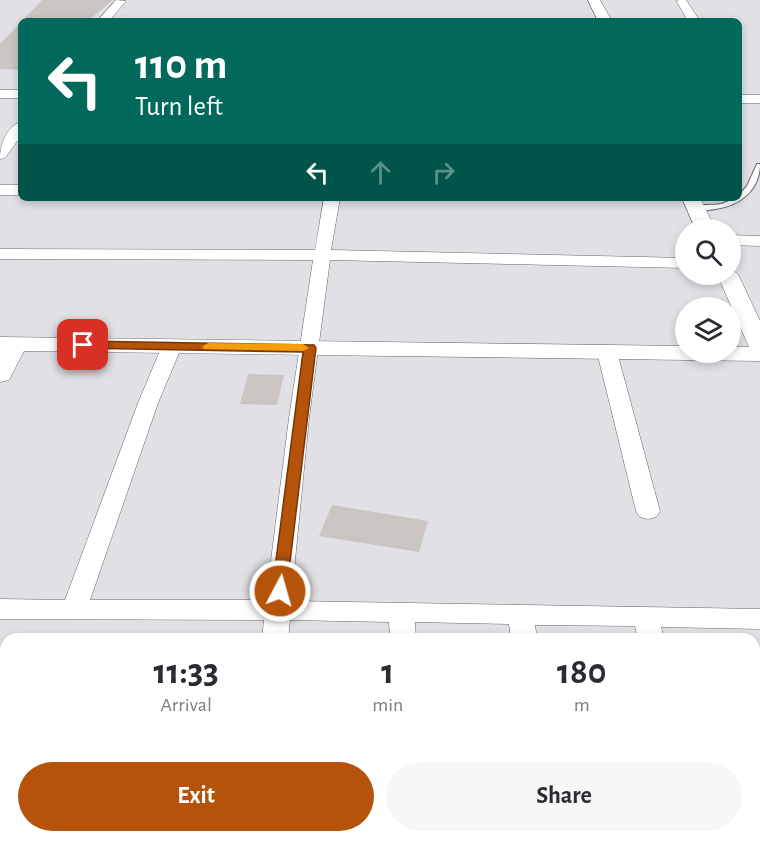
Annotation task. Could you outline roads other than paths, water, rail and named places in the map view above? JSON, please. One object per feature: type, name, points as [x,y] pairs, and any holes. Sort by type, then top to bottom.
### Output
[{"type":"street","points":[[594,0],[603,18]]},
{"type":"street","points":[[106,18],[121,1]]},
{"type":"street","points":[[682,2],[692,18]]},
{"type":"street","points":[[0,94],[18,94]]},
{"type":"street","points":[[742,96],[760,99]]},
{"type":"street","points":[[0,155],[18,130]]},
{"type":"street","points":[[0,189],[18,189]]},
{"type":"street","points":[[276,633],[322,255],[331,201]]},
{"type":"street","points":[[694,203],[701,219]]},
{"type":"street","points":[[741,240],[760,241]]},
{"type":"street","points":[[0,254],[322,255],[675,263]]},
{"type":"street","points":[[732,285],[760,346]]},
{"type":"street","points":[[0,375],[8,344],[760,354]]},
{"type":"street","points":[[74,609],[148,403],[172,346]]},
{"type":"street","points":[[608,352],[648,512]]},
{"type":"street","points":[[0,609],[402,612],[522,627],[648,628],[760,619]]},
{"type":"street","points":[[402,612],[403,633]]},
{"type":"lane","points":[[742,196],[752,188],[760,166]]},
{"type":"lane","points":[[694,203],[716,208],[736,201]]}]
